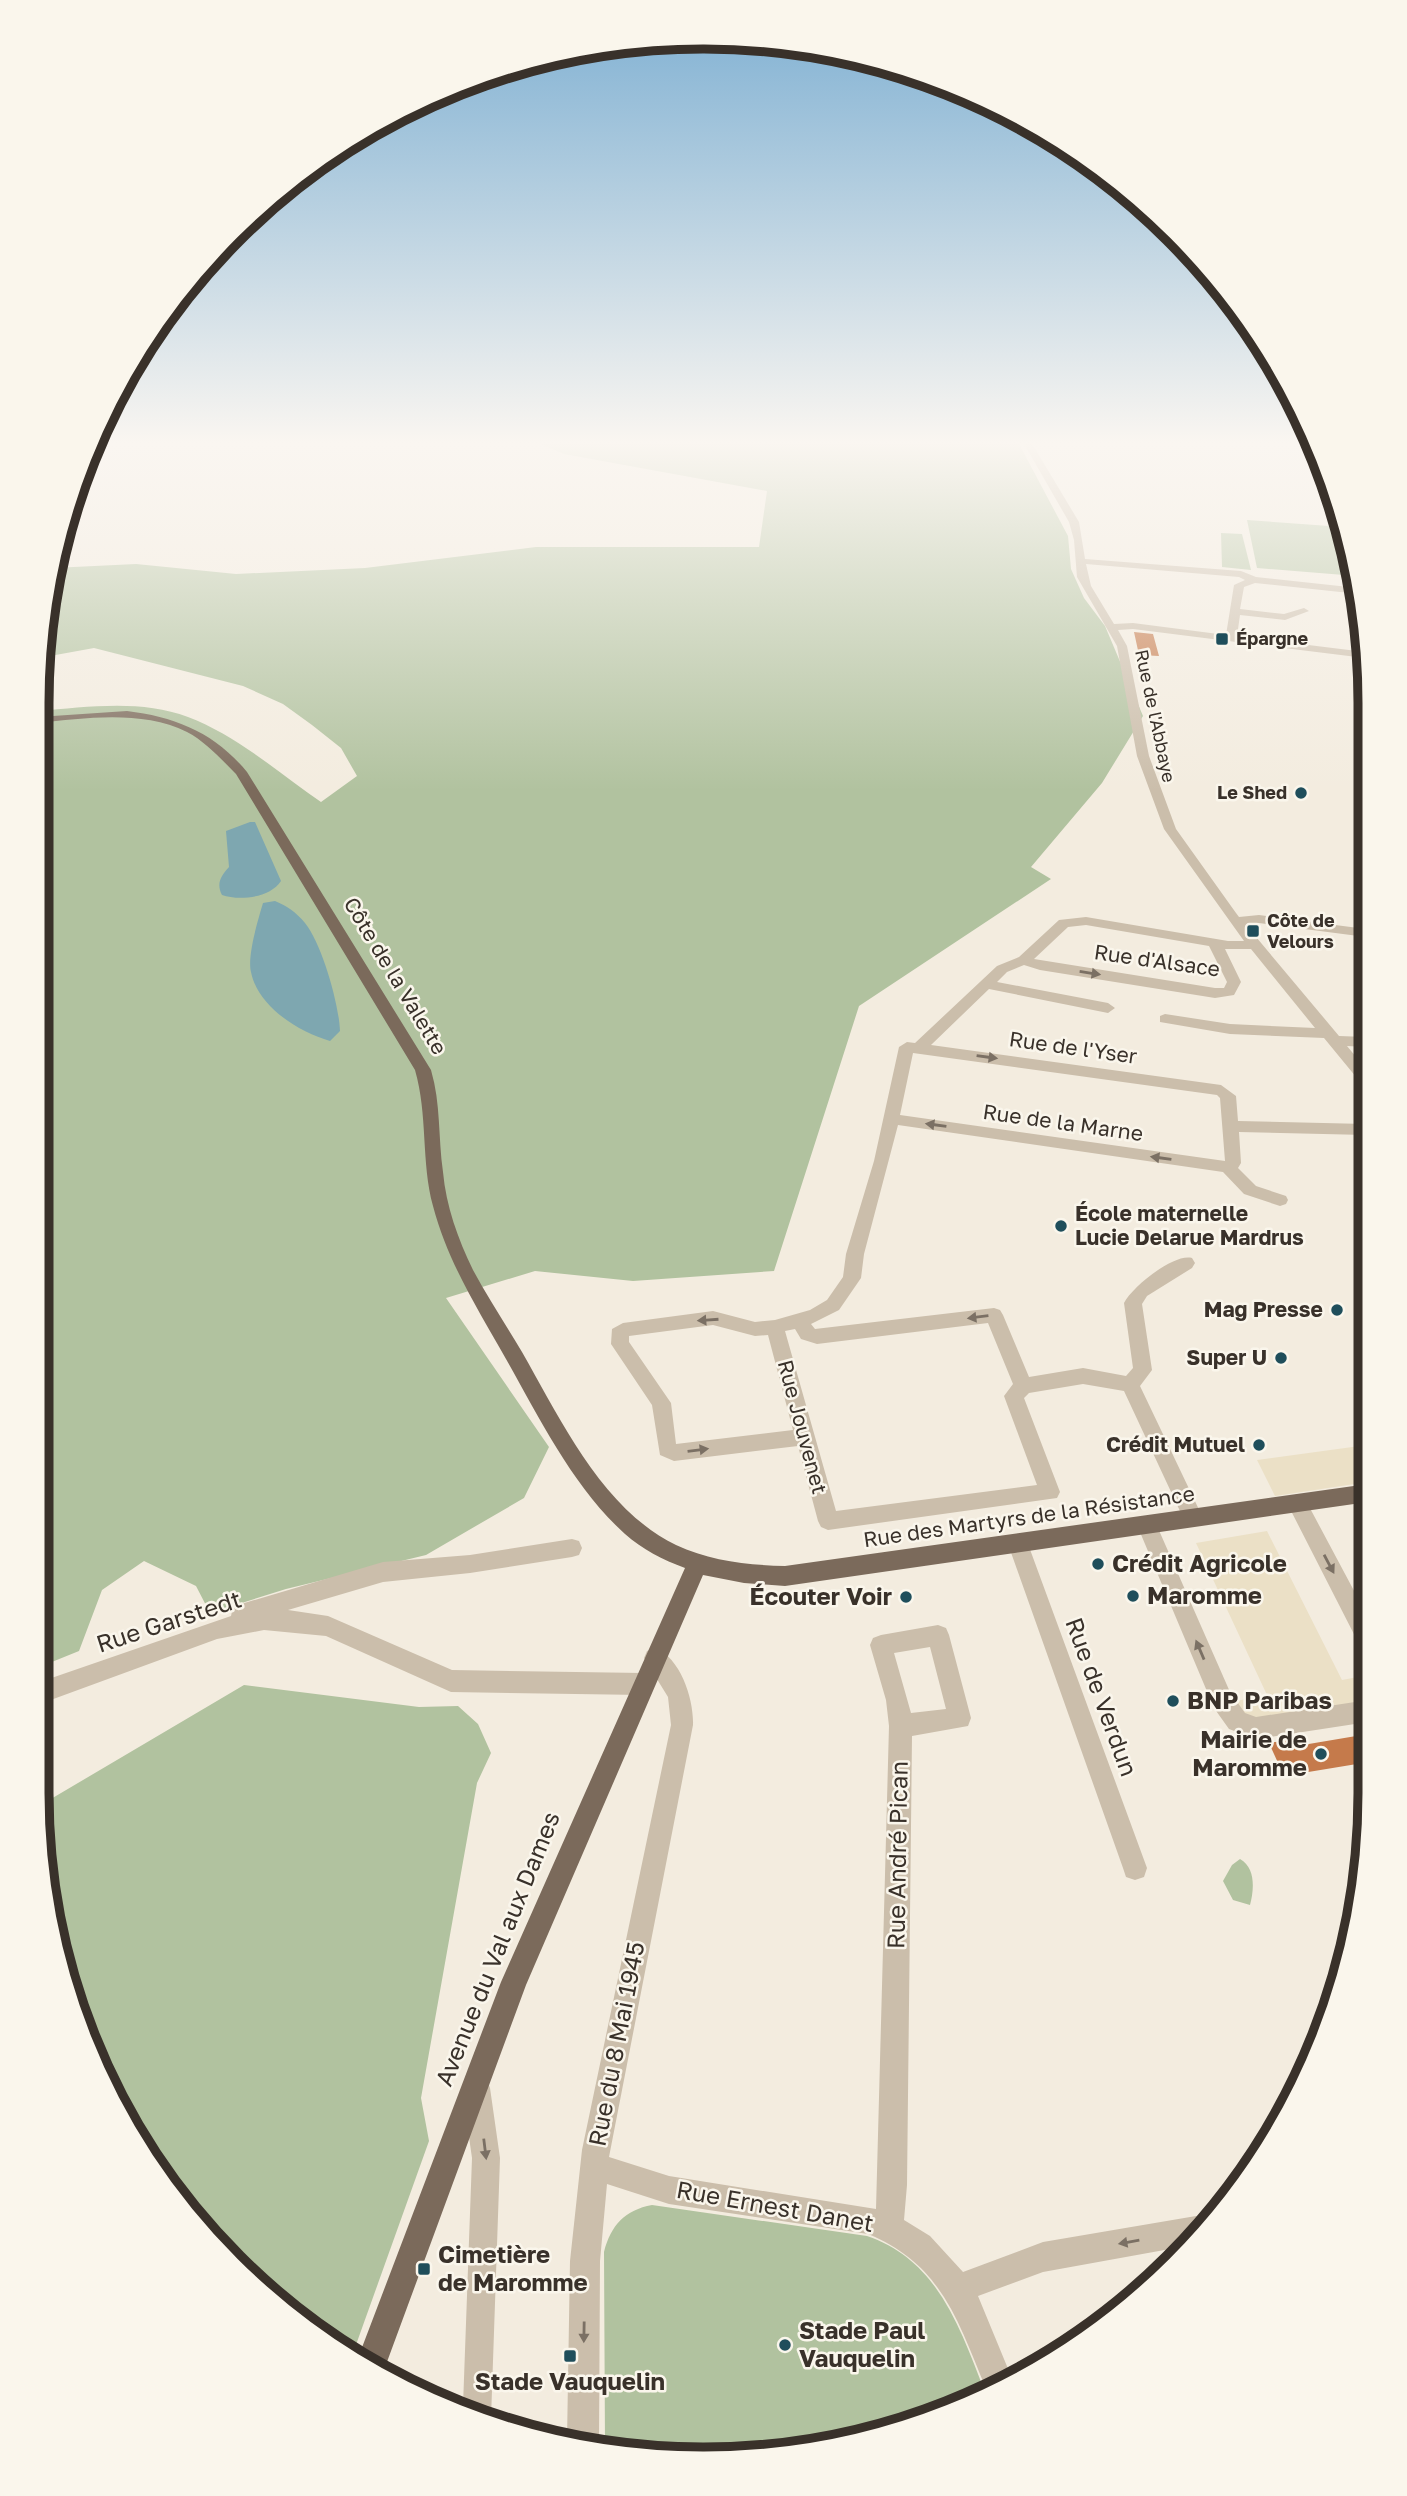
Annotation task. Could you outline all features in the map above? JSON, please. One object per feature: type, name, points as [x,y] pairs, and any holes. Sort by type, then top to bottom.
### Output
[{"type":"main road","name":"Côte de la Valette","points":[[49,719],[127,715],[173,723],[210,742],[242,772],[424,1070],[432,1105],[436,1184],[449,1236],[483,1303],[595,1484],[633,1527],[658,1545],[697,1564]]},
{"type":"main road","name":"Rue des Martyrs de la Résistance","points":[[697,1564],[740,1574],[785,1576],[1358,1494]]},
{"type":"main road","name":"Avenue du Val aux Dames","points":[[373,2357],[514,1982],[697,1564]]},
{"type":"street","points":[[1080,561],[1241,575],[1254,580],[1347,590]]},
{"type":"street","name":"Rue de l'Abbaye","points":[[1080,561],[1086,586],[1113,627],[1124,654],[1143,756],[1158,806],[1192,863],[1233,919],[1358,1069]]},
{"type":"street","points":[[1231,638],[1240,583],[1254,580]]},
{"type":"street","points":[[1236,611],[1285,617],[1304,611]]},
{"type":"street","points":[[1113,627],[1133,626],[1356,654]]},
{"type":"street","points":[[1233,919],[1259,919],[1358,932]]},
{"type":"street","name":"Rue d'Alsace","points":[[1214,941],[1234,982],[1233,989],[1225,993],[1040,965],[1024,960],[1060,925],[1070,921],[1256,945]]},
{"type":"street","points":[[805,1437],[674,1453],[667,1449],[660,1403],[620,1344],[619,1334],[623,1330],[713,1318],[755,1329],[775,1327],[800,1321],[833,1305],[852,1278],[855,1254],[892,1119],[905,1049],[919,1048],[1007,965],[1024,960]]},
{"type":"street","points":[[986,984],[1108,1008]]},
{"type":"street","points":[[1165,1019],[1230,1029],[1358,1041]]},
{"type":"street","name":"Rue de l'Yser","points":[[919,1048],[1221,1090],[1228,1096],[1231,1125]]},
{"type":"street","name":"Rue de la Marne","points":[[892,1119],[1228,1167]]},
{"type":"street","points":[[1280,1200],[1250,1189],[1228,1167],[1233,1163],[1231,1125],[1358,1129]]},
{"type":"street","points":[[1130,1384],[1143,1370],[1133,1303],[1141,1290],[1186,1263]]},
{"type":"street","points":[[800,1321],[808,1334],[817,1337],[994,1315],[1023,1386],[1083,1376],[1130,1384]]},
{"type":"street","name":"Rue Jouvenet","points":[[775,1327],[828,1521],[1050,1492],[1014,1402],[1015,1391],[1023,1386]]},
{"type":"street","points":[[1130,1384],[1193,1518]]},
{"type":"street","points":[[1297,1503],[1358,1620]]},
{"type":"street","points":[[1147,1525],[1222,1700],[1237,1721],[1256,1728],[1358,1713]]},
{"type":"street","name":"Rue de Verdun","points":[[1018,1544],[1135,1868]]},
{"type":"street","points":[[218,1629],[232,1617],[383,1572],[470,1564],[572,1548]]},
{"type":"street","name":"Rue Garstedt","points":[[49,1690],[218,1629],[264,1620],[308,1622],[370,1643],[437,1676],[458,1683],[643,1684]]},
{"type":"street","name":"Rue du 8 Mai 1945","points":[[583,2435],[585,2261],[594,2166],[680,1743],[683,1701],[655,1658]]},
{"type":"street","name":"Rue André Pican","points":[[889,2227],[893,2185],[901,1726]]},
{"type":"street","points":[[475,2081],[486,2158],[478,2406]]},
{"type":"street","name":"Rue Ernest Danet","points":[[594,2166],[669,2190],[868,2220],[889,2227],[939,2262],[959,2288],[997,2378]]},
{"type":"street","points":[[959,2288],[1043,2257],[1189,2231]]},
{"type":"green space","points":[[443,558],[1070,558],[1071,569],[1084,598],[1105,626],[1143,716],[1102,783],[1031,867],[1051,879],[859,1006],[774,1271],[633,1281],[535,1271],[446,1298],[549,1447],[524,1498],[426,1555],[286,1589],[210,1613],[196,1586],[144,1561],[102,1590],[79,1651],[49,1663],[49,710],[133,706],[170,711],[188,717],[240,744],[321,802],[357,776],[341,748],[312,725],[283,704],[243,686],[94,648],[51,656],[64,567],[136,564],[236,574],[365,568]]},
{"type":"green space","points":[[1222,558],[1248,558],[1251,570],[1222,567]]},
{"type":"green space","points":[[1255,558],[1339,558],[1344,575],[1257,568]]},
{"type":"green space","points":[[244,1685],[419,1707],[458,1706],[478,1724],[491,1753],[477,1783],[421,2098],[429,2141],[355,2346],[305,2312],[272,2285],[211,2224],[159,2156],[137,2120],[99,2043],[71,1962],[55,1878],[49,1800]]},
{"type":"green space","points":[[1240,1859],[1251,1874],[1253,1886],[1250,1905],[1233,1900],[1223,1881],[1232,1865]]},
{"type":"green space","name":"Stade Paul Vauquelin","points":[[652,2205],[867,2236],[891,2247],[929,2279],[943,2299],[966,2344],[982,2385],[873,2425],[789,2441],[704,2447],[661,2446],[605,2439],[604,2252],[620,2220],[642,2207]]},
{"type":"shaded area","points":[[1358,1446],[1358,1484],[1275,1496],[1257,1460]]},
{"type":"shaded area","points":[[1267,1531],[1342,1680],[1358,1677],[1358,1705],[1246,1725],[1236,1701],[1267,1695],[1196,1543]]},
{"type":"water","points":[[255,822],[281,881],[270,891],[254,897],[222,895],[220,880],[229,867],[226,831]]},
{"type":"water","points":[[275,901],[291,910],[305,923],[318,945],[333,990],[339,1019],[340,1031],[330,1041],[281,1016],[255,985],[250,965],[254,938],[263,903]]},
{"type":"building","points":[[1134,632],[1153,634],[1159,656],[1139,655]]},
{"type":"building","name":"Mairie de Maromme","points":[[1358,1736],[1358,1764],[1284,1776],[1269,1743],[1289,1740],[1291,1747]]},
{"type":"place","name":"Épargne","points":[[1222,639]]},
{"type":"place","name":"Le Shed","points":[[1301,793]]},
{"type":"place","name":"Côte de Velours","points":[[1253,931]]},
{"type":"place","name":"École maternelle Lucie Delarue Mardrus","points":[[1061,1226]]},
{"type":"place","name":"Mag Presse","points":[[1337,1310]]},
{"type":"place","name":"Super U","points":[[1281,1358]]},
{"type":"place","name":"Crédit Mutuel","points":[[1259,1445]]},
{"type":"place","name":"Crédit Agricole","points":[[1098,1564]]},
{"type":"place","name":"Maromme","points":[[1133,1596]]},
{"type":"place","name":"Écouter Voir","points":[[906,1597]]},
{"type":"place","name":"BNP Paribas","points":[[1173,1701]]},
{"type":"place","name":"Mairie de Maromme","points":[[1321,1754]]},
{"type":"place","name":"Cimetière de Maromme","points":[[424,2269]]},
{"type":"place","name":"Stade Paul Vauquelin","points":[[785,2345]]},
{"type":"place","name":"Stade Vauquelin","points":[[570,2356]]}]
